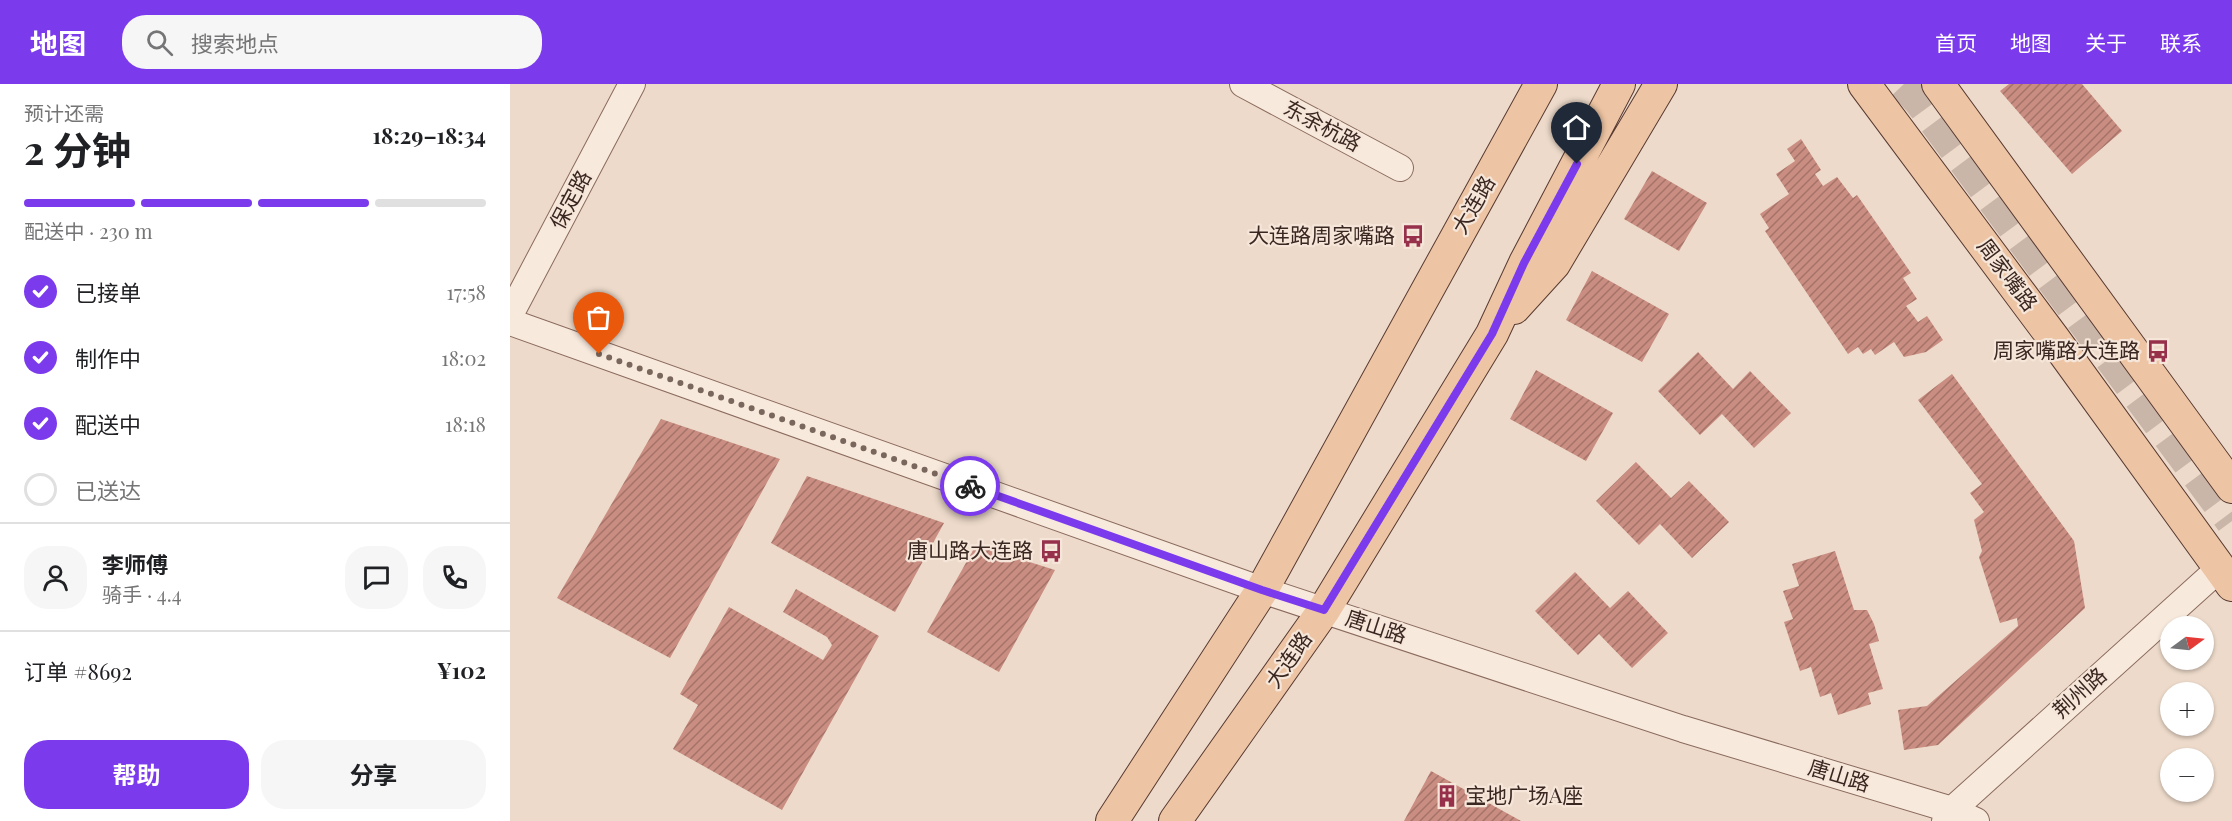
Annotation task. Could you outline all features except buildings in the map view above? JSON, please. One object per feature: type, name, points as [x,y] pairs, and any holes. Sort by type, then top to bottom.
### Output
[{"type":"main road","name":"大连路","points":[[1112,821],[1262,590],[1541,84]]},
{"type":"main road","name":"大连路","points":[[1175,821],[1324,610],[1492,334],[1524,263],[1619,84]]},
{"type":"main road","points":[[1492,334],[1554,264],[1661,84]]},
{"type":"main road","points":[[1851,84],[1923,162]]},
{"type":"main road","name":"周家嘴路","points":[[1864,84],[2226,577]]},
{"type":"main road","points":[[1938,84],[2232,487]]},
{"type":"street","name":"保定路","points":[[510,315],[632,84]]},
{"type":"street","name":"东余杭路","points":[[1243,84],[1400,168]]},
{"type":"street","name":"唐山路","points":[[510,322],[1262,590],[1948,815],[1976,821]]},
{"type":"street","name":"荆州路","points":[[1948,815],[2226,577]]},
{"type":"tunnel","points":[[1904,84],[1920,101],[2232,521]]},
{"type":"way so far","points":[[599,354],[970,486]]},
{"type":"place","name":"大连路周家嘴路","points":[[1413,236]]},
{"type":"place","name":"周家嘴路大连路","points":[[2158,351]]},
{"type":"place","name":"唐山路大连路","points":[[1051,551]]},
{"type":"place","name":"宝地广场A座","points":[[1447,796]]},
{"type":"route","points":[[970,486],[1324,610],[1492,334],[1524,263],[1577,164]]}]
